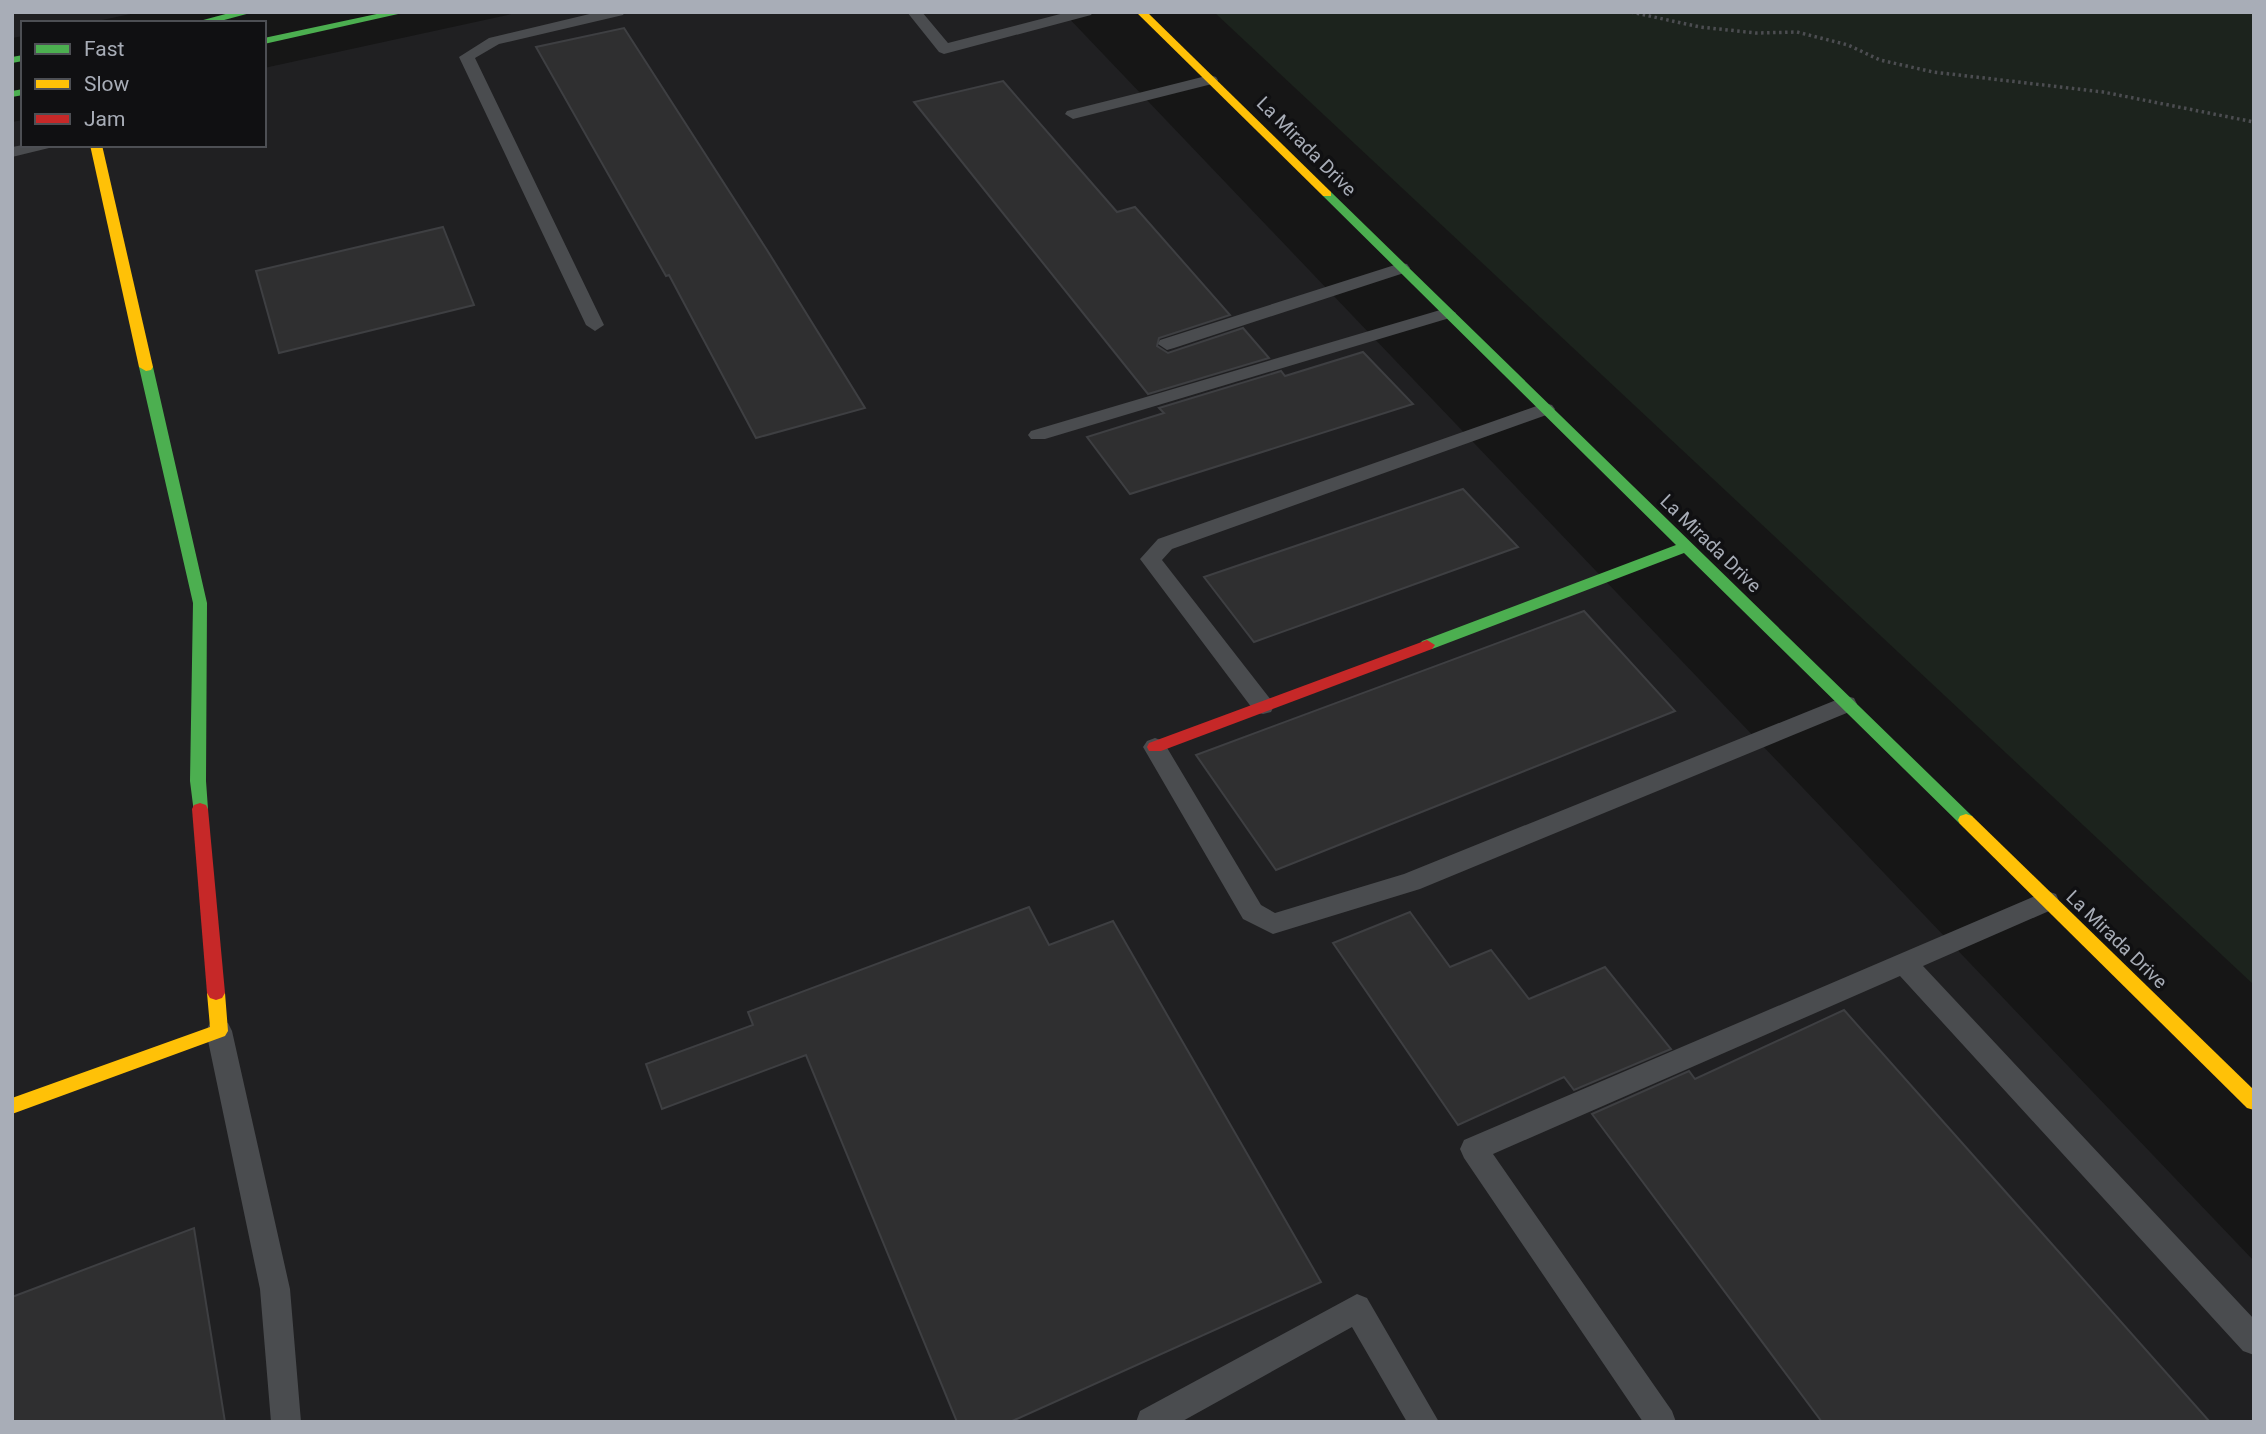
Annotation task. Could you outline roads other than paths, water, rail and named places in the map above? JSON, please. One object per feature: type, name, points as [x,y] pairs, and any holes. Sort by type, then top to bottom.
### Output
[{"type":"street","points":[[206,21],[249,12]]},
{"type":"street","points":[[266,41],[402,12]]},
{"type":"street","name":"La Mirada Drive","points":[[1141,12],[2254,1102]]},
{"type":"street","points":[[12,1107],[219,1031],[198,781],[200,604],[96,147]]},
{"type":"street","points":[[1155,747],[1685,547]]},
{"type":"lane","points":[[595,325],[467,57],[494,41],[618,12]]},
{"type":"lane","points":[[914,12],[944,49],[1086,12]]},
{"type":"lane","points":[[1073,114],[1210,80]]},
{"type":"lane","points":[[12,152],[34,147]]},
{"type":"lane","points":[[1167,344],[1401,268]]},
{"type":"lane","points":[[1038,435],[1447,313]]},
{"type":"lane","points":[[1263,706],[1150,559],[1165,544],[1545,409]]},
{"type":"lane","points":[[1155,747],[1252,912],[1273,925],[1410,882],[1846,704]]},
{"type":"lane","points":[[1661,1422],[1474,1149],[2047,901]]},
{"type":"lane","points":[[1904,963],[2254,1341]]},
{"type":"lane","points":[[219,1031],[275,1289],[286,1422]]},
{"type":"lane","points":[[1152,1422],[1357,1308],[1424,1422]]}]
